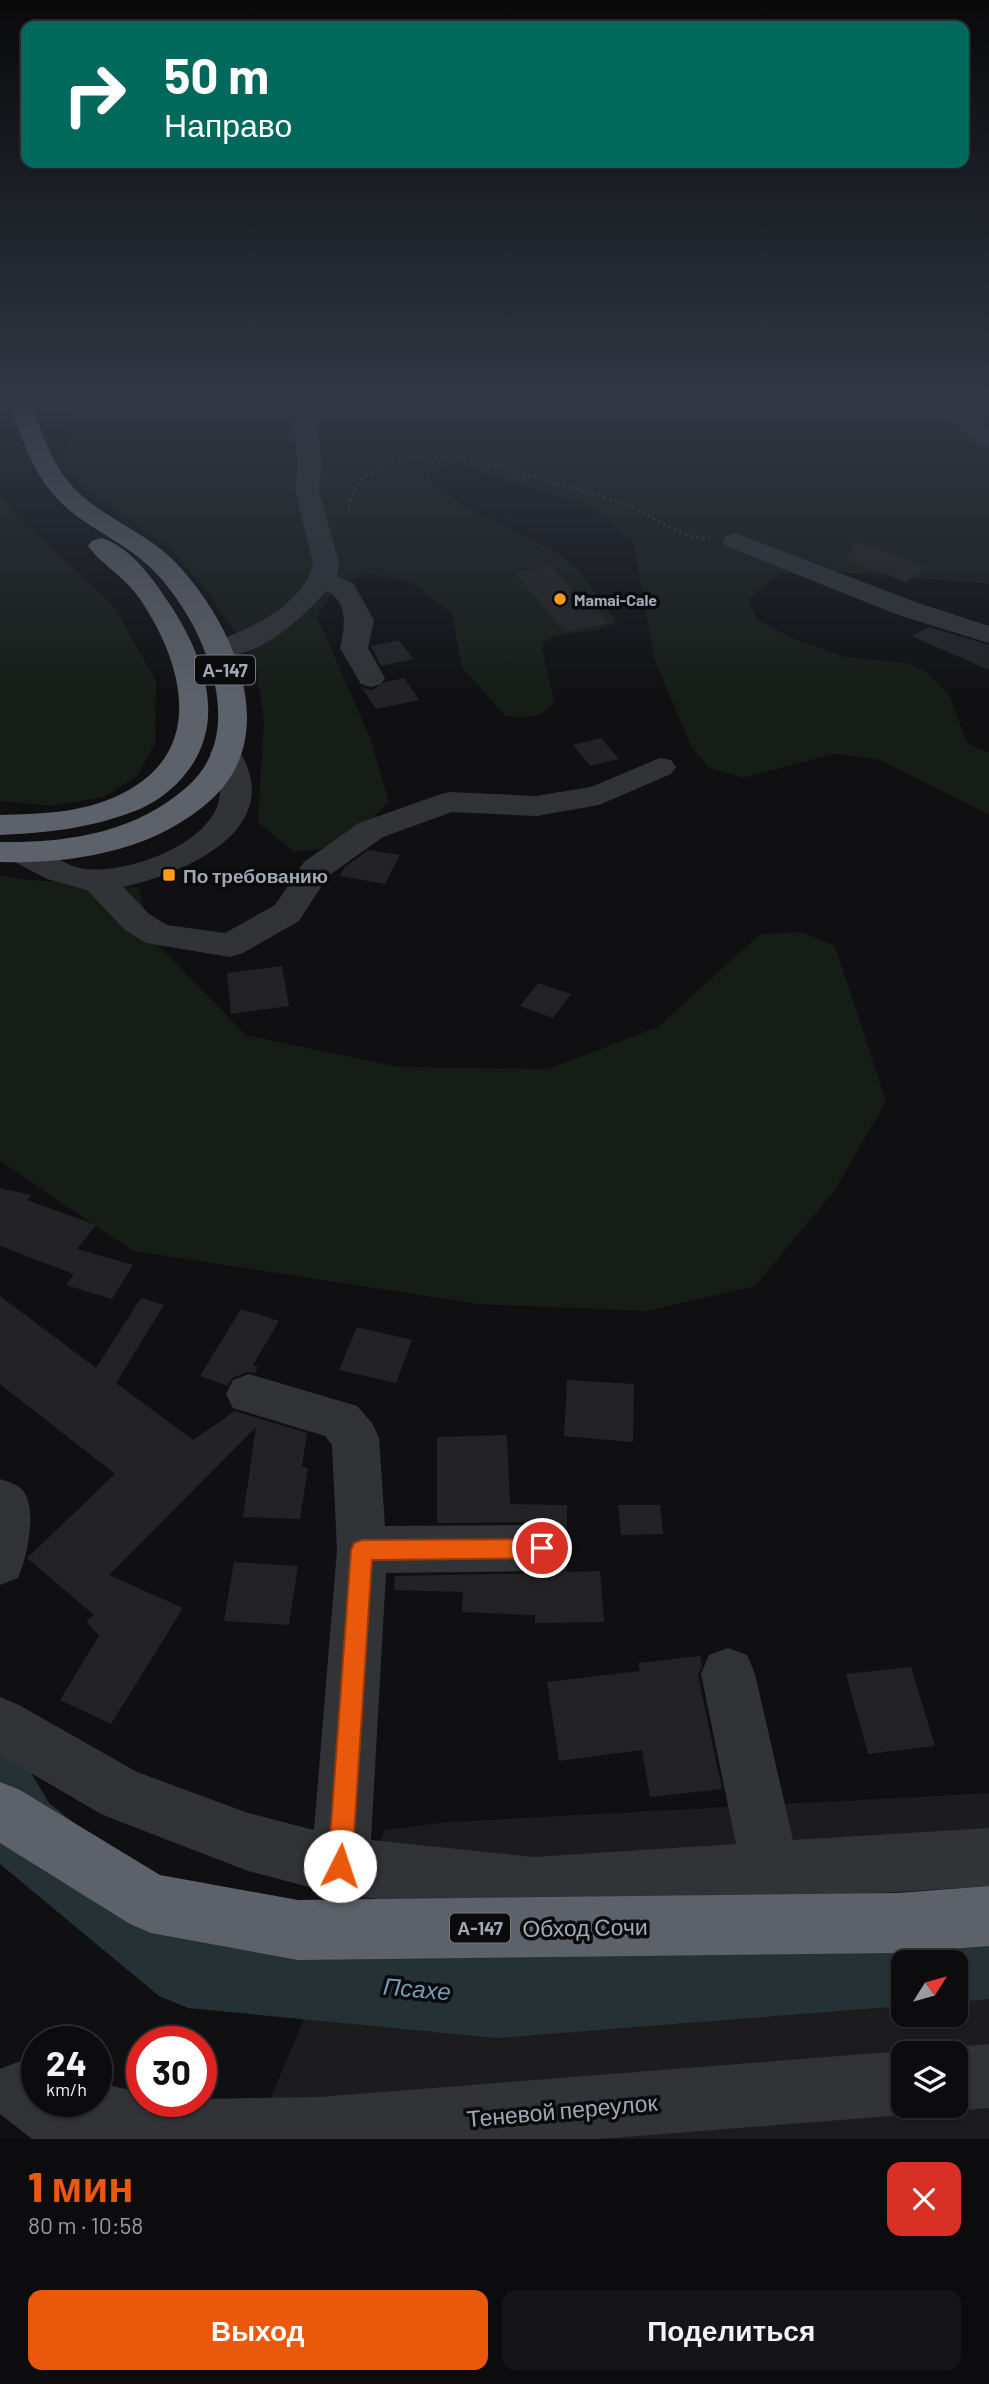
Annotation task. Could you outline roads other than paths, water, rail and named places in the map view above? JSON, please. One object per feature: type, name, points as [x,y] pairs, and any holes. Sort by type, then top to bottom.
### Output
[{"type":"highway","name":"А-147","points":[[0,825],[33,825],[72,820],[111,810],[145,795],[176,771],[192,742],[195,724],[192,684],[180,648],[158,603],[135,573],[45,502]]},
{"type":"highway","name":"А-147","points":[[11,852],[69,851],[113,841],[157,824],[209,787],[221,767],[233,717],[230,682],[195,606],[162,563],[75,502]]},
{"type":"highway","name":"Обход Сочи","points":[[0,1810],[151,1903],[298,1930],[898,1923],[989,1916]]},
{"type":"street","points":[[216,649],[231,647],[271,629],[300,604],[324,576],[326,563],[310,502]]},
{"type":"street","points":[[735,541],[908,609],[989,635]]},
{"type":"street","points":[[319,582],[328,582],[344,589],[360,620],[354,648],[371,678]]},
{"type":"street","points":[[11,852],[69,876],[97,881],[150,869],[184,855],[212,838],[229,820],[236,800],[234,777],[225,753]]},
{"type":"street","points":[[97,881],[137,922],[158,935],[230,945],[287,913],[316,869],[372,830],[449,802],[536,806],[599,795],[660,767]]},
{"type":"street","points":[[249,1394],[340,1420],[355,1438],[362,1550],[340,1866]]},
{"type":"street","points":[[0,1501],[6,1506],[0,1561]]},
{"type":"street","points":[[362,1550],[542,1548]]},
{"type":"street","points":[[728,1674],[771,1871]]},
{"type":"street","points":[[0,1724],[121,1794],[248,1842],[340,1866],[533,1886],[989,1857]]},
{"type":"street","points":[[968,2078],[989,2076]]},
{"type":"street","name":"Теневой переулок","points":[[105,2117],[180,2132],[319,2129],[891,2084]]},
{"type":"street","points":[[59,2117],[85,2139]]},
{"type":"waterway","name":"Псахе","points":[[0,1793],[21,1831],[188,1967],[497,1996],[891,1966]]},
{"type":"waterway","name":"Псахе","points":[[968,1960],[989,1958]]},
{"type":"place","name":"Mamai-Cale","points":[[560,599]]},
{"type":"place","name":"По требованию","points":[[169,875]]}]
